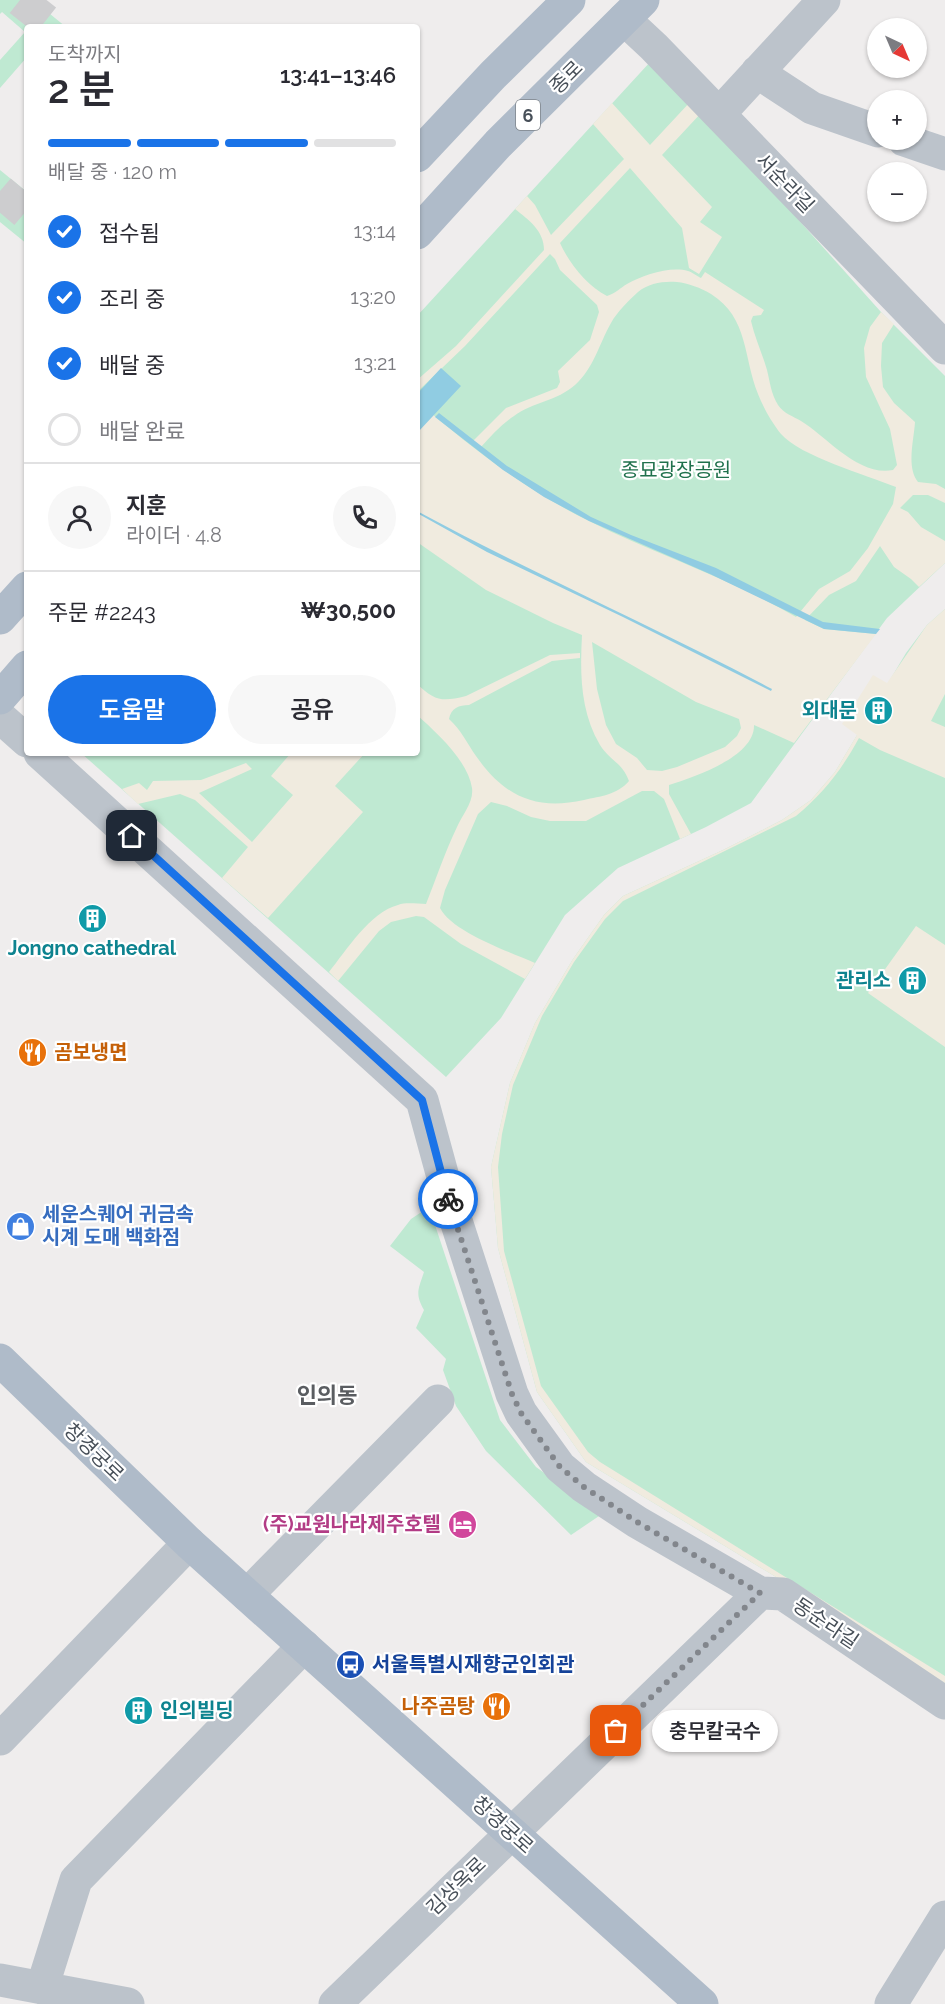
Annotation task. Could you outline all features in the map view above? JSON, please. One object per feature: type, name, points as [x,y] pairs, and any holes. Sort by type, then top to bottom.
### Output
[{"type":"main road","points":[[420,153],[493,75],[569,0]]},
{"type":"main road","name":"종로","points":[[420,231],[498,144],[634,9]]},
{"type":"main road","points":[[0,618],[24,591]]},
{"type":"main road","points":[[0,698],[24,671]]},
{"type":"main road","name":"창경궁로","points":[[0,1360],[189,1543],[702,2004]]},
{"type":"street","points":[[719,114],[824,0]]},
{"type":"street","name":"서순라길","points":[[634,9],[719,114],[945,348]]},
{"type":"street","points":[[757,72],[812,108],[867,126]]},
{"type":"street","points":[[927,148],[945,154]]},
{"type":"street","points":[[0,717],[24,738]]},
{"type":"street","name":"동순라길","points":[[43,756],[422,1100],[448,1199],[512,1394],[521,1413],[560,1467],[584,1487],[637,1522],[760,1593],[783,1594],[945,1703]]},
{"type":"street","points":[[247,1595],[438,1401]]},
{"type":"street","points":[[0,1739],[189,1543]]},
{"type":"street","points":[[335,2004],[401,1939],[412,1914],[471,1858],[511,1833],[760,1593]]},
{"type":"street","points":[[42,1988],[76,1880],[304,1646]]},
{"type":"street","points":[[891,2004],[945,1917]]},
{"type":"street","points":[[321,2004],[378,1949],[401,1939]]},
{"type":"street","points":[[0,1980],[128,2004]]},
{"type":"green space","points":[[0,0],[33,0],[62,24],[24,24],[24,31],[2,12],[0,14]]},
{"type":"green space","points":[[24,33],[24,60],[0,88],[0,60]]},
{"type":"green space","name":"종묘광장공원","points":[[651,61],[702,112],[881,312],[945,376],[945,563],[887,618],[751,803],[706,827],[618,868],[565,915],[501,1018],[446,1077],[84,756],[420,756],[420,313]]},
{"type":"green space","points":[[0,170],[24,190],[24,242],[0,222]]},
{"type":"green space","points":[[945,609],[945,1683],[786,1583],[586,1462],[537,1392],[498,1248],[491,1167],[510,1083],[535,1023],[573,959],[604,915],[623,896],[782,820],[811,800],[835,772],[906,653],[927,625]]},
{"type":"green space","points":[[429,1207],[500,1420],[536,1467],[602,1514],[571,1535],[486,1451],[456,1406],[443,1370],[446,1359],[416,1328],[424,1310],[418,1292],[424,1272],[390,1246],[411,1219]]},
{"type":"sand","points":[[691,101],[702,112],[662,155],[712,207],[700,222],[722,237],[699,274],[689,268],[682,228],[630,168],[560,243],[568,258],[592,286],[607,296],[633,281],[657,272],[681,270],[701,278],[705,272],[764,310],[761,315],[753,316],[751,321],[772,392],[780,408],[856,462],[880,471],[893,470],[897,465],[890,429],[866,377],[864,348],[870,327],[881,312],[894,324],[882,343],[883,387],[894,403],[915,422],[912,445],[914,476],[918,482],[936,484],[945,489],[945,503],[928,495],[913,495],[900,508],[908,512],[921,527],[945,541],[945,563],[919,587],[894,567],[880,546],[856,581],[829,595],[805,620],[824,629],[876,634],[794,743],[754,725],[752,736],[745,747],[734,756],[707,771],[669,785],[669,794],[691,834],[680,839],[664,799],[654,791],[642,791],[586,821],[550,821],[531,817],[507,806],[491,802],[478,814],[445,890],[440,908],[456,925],[469,933],[535,963],[525,979],[461,944],[424,917],[416,916],[391,922],[379,931],[338,981],[329,972],[351,943],[378,915],[398,905],[426,904],[448,846],[471,798],[472,788],[465,768],[442,739],[420,718],[420,686],[439,699],[458,698],[550,655],[580,653],[580,658],[552,661],[469,705],[456,708],[449,719],[487,770],[498,781],[522,797],[550,803],[566,803],[608,794],[629,781],[619,765],[600,745],[588,719],[582,678],[582,635],[486,590],[420,544],[420,404],[499,467],[543,496],[589,521],[745,590],[796,617],[819,589],[850,571],[868,548],[893,504],[896,487],[818,457],[790,442],[781,434],[758,394],[739,326],[723,304],[711,294],[686,283],[656,283],[638,292],[623,306],[614,319],[592,363],[575,385],[561,395],[521,411],[501,426],[481,447],[473,441],[506,408],[557,388],[560,382],[558,371],[590,340],[599,312],[597,305],[560,270],[550,254],[465,346],[420,389],[420,377],[456,346],[544,250],[539,232],[515,209],[527,196],[535,205],[551,235],[624,159],[593,124],[612,103],[650,145]],"holes":[[[592,642],[696,702],[739,719],[741,728],[737,736],[725,747],[677,767],[662,771],[647,770],[637,758],[616,744],[606,725],[597,689]]]},
{"type":"sand","points":[[945,609],[945,694],[931,721],[945,727],[945,778],[880,750],[859,738],[832,780],[796,816],[623,901],[605,919],[574,962],[542,1016],[513,1085],[502,1134],[498,1167],[504,1251],[541,1386],[588,1452],[600,1462],[945,1676],[945,1683],[786,1583],[586,1462],[537,1392],[498,1248],[491,1167],[510,1083],[535,1023],[573,959],[604,915],[623,896],[782,820],[811,800],[835,772],[857,735],[842,724],[873,675],[887,683],[927,625]]},
{"type":"sand","points":[[288,756],[362,756],[335,786],[363,812],[268,918],[222,878],[248,847],[195,800],[180,794],[138,804],[122,789],[139,783],[147,790],[153,781],[201,780],[246,763],[252,769],[199,793],[252,842],[293,795],[271,776]]},
{"type":"sand","points":[[916,926],[945,945],[945,1047],[868,993]]},
{"type":"water","points":[[441,368],[461,386],[420,430],[420,391]]},
{"type":"water","points":[[439,413],[507,466],[591,517],[716,568],[823,622],[880,629],[876,634],[824,629],[710,574],[589,521],[544,497],[503,470],[435,417]]},
{"type":"water","points":[[420,513],[772,689],[771,691],[487,552],[420,515]]},
{"type":"tunnel","points":[[20,0],[50,24]]},
{"type":"tunnel","points":[[0,191],[24,211]]},
{"type":"way so far","points":[[448,1199],[512,1394],[521,1413],[560,1467],[584,1487],[637,1522],[760,1593],[616,1731]]},
{"type":"place","name":"외대문","points":[[878,710]]},
{"type":"place","name":"Jongno cathedral","points":[[92,918]]},
{"type":"place","name":"관리소","points":[[912,980]]},
{"type":"place","name":"곰보냉면","points":[[33,1052]]},
{"type":"place","name":"세운스퀘어 귀금속 시계 도매 백화점","points":[[21,1226]]},
{"type":"place","name":"(주)교원나라제주호텔","points":[[462,1524]]},
{"type":"place","name":"서울특별시재향군인회관","points":[[351,1664]]},
{"type":"place","name":"나주곰탕","points":[[496,1706]]},
{"type":"place","name":"인의빌딩","points":[[139,1710]]},
{"type":"place","name":"충무칼국수","points":[[616,1731]]},
{"type":"district","name":"인의동","points":[[327,1395]]},
{"type":"route","points":[[132,836],[422,1100],[448,1199]]}]
